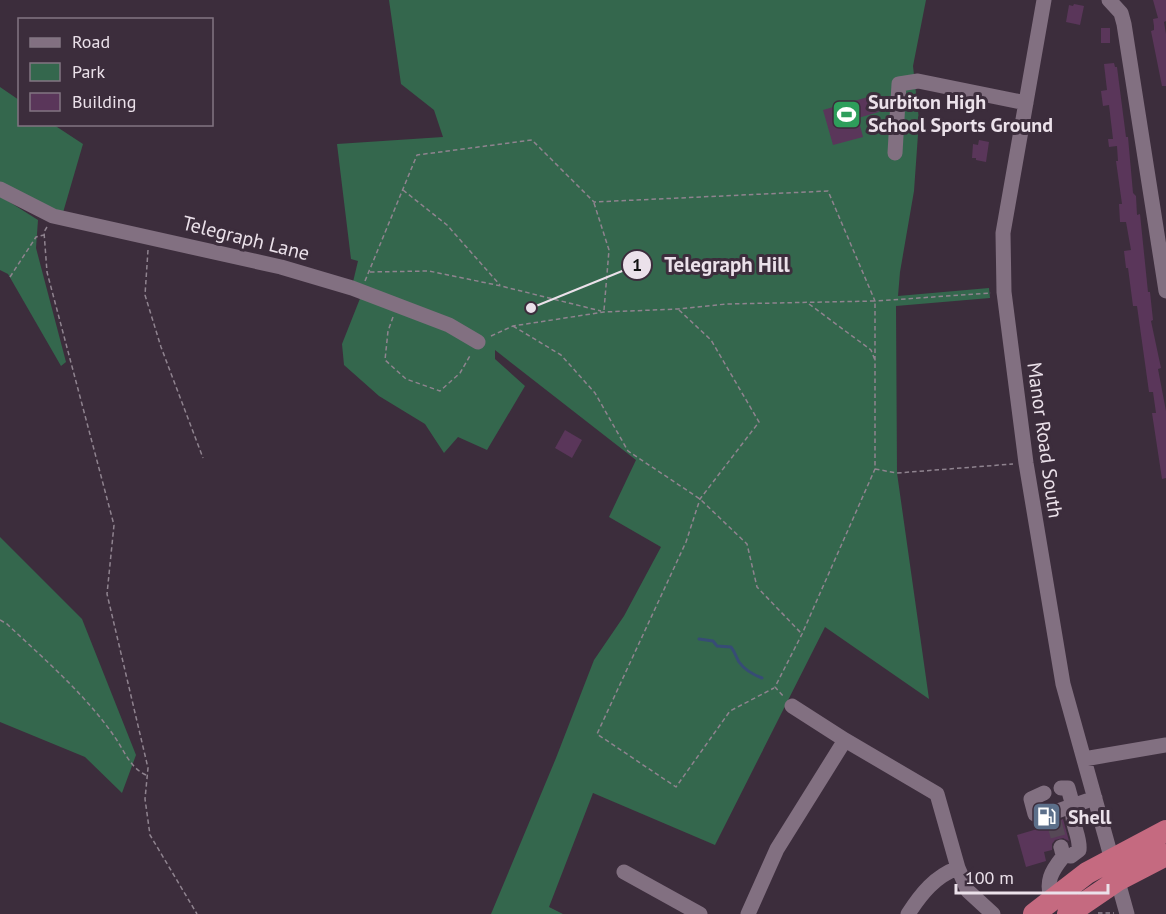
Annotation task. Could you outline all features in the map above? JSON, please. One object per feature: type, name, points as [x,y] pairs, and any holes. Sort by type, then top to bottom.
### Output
[{"type":"highway","points":[[1034,914],[1100,878],[1113,876],[1115,869],[1166,831]]},
{"type":"highway","points":[[1068,914],[1121,864],[1166,846]]},
{"type":"highway","points":[[1115,869],[1166,855]]},
{"type":"street","name":"Manor Road South","points":[[1044,0],[1003,233],[1004,292],[1026,463],[1063,684],[1127,914]]},
{"type":"street","points":[[1109,0],[1121,13],[1124,24],[1166,291]]},
{"type":"street","points":[[895,153],[898,84],[918,81],[1026,103]]},
{"type":"street","name":"Telegraph Lane","points":[[0,189],[53,216],[281,267],[361,291],[449,325],[478,342]]},
{"type":"street","points":[[792,706],[938,794],[958,868],[968,891],[993,914]]},
{"type":"street","points":[[748,914],[777,849],[845,740]]},
{"type":"street","points":[[1084,759],[1166,745]]},
{"type":"street","points":[[1049,907],[1050,876],[1062,851],[1071,856],[1079,850],[1080,844],[1072,816],[1075,805],[1068,788],[1061,788]]},
{"type":"street","points":[[1044,793],[1031,799],[1035,814],[1040,817],[1052,818],[1075,805],[1095,798]]},
{"type":"street","points":[[908,914],[921,894],[945,873],[958,868]]},
{"type":"street","points":[[624,872],[700,914]]},
{"type":"path","points":[[361,291],[417,155],[532,140],[594,202],[609,250],[604,312]]},
{"type":"path","points":[[403,189],[447,225],[501,286]]},
{"type":"path","points":[[594,202],[828,191],[875,301],[875,469],[802,634],[775,687],[730,711],[676,788],[597,734],[686,542],[700,499],[759,422],[711,340],[678,309]]},
{"type":"path","points":[[53,216],[44,232],[47,272],[114,525],[107,594],[148,768],[145,799],[150,835],[196,914]]},
{"type":"path","points":[[10,277],[36,237],[45,235]]},
{"type":"path","points":[[150,237],[146,258],[145,295],[161,347],[203,458]]},
{"type":"path","points":[[369,272],[429,271],[501,286],[604,312]]},
{"type":"path","points":[[398,306],[388,331],[385,360],[406,379],[440,391],[460,373],[478,342],[513,326],[604,312],[678,309],[726,304],[875,301],[1004,292]]},
{"type":"path","points":[[808,303],[871,350],[876,363]]},
{"type":"path","points":[[513,326],[561,355],[595,393],[628,451],[700,499],[747,544],[757,587],[802,634]]},
{"type":"path","points":[[875,469],[897,473],[1026,463]]},
{"type":"path","points":[[0,620],[8,624],[88,704],[136,770],[147,775]]},
{"type":"path","points":[[775,687],[792,706]]},
{"type":"path","points":[[1093,914],[1115,914]]},
{"type":"green space","points":[[389,0],[926,0],[913,66],[919,120],[914,191],[898,296],[989,288],[990,298],[896,306],[897,473],[929,699],[825,627],[715,845],[593,793],[549,907],[563,914],[491,914],[594,660],[624,616],[661,547],[609,517],[636,460],[495,350],[495,359],[525,386],[487,450],[458,437],[444,453],[425,424],[379,396],[344,365],[342,344],[361,296],[353,282],[358,261],[351,259],[337,144],[443,137],[434,110],[401,84]]},
{"type":"green space","points":[[0,87],[18,99],[18,126],[56,126],[83,144],[62,216],[0,184]]},
{"type":"green space","points":[[0,196],[38,220],[36,248],[66,362],[61,366],[8,274],[0,270]]},
{"type":"green space","points":[[0,537],[82,619],[136,755],[122,793],[85,757],[0,722]]},
{"type":"building","points":[[1153,0],[1166,0],[1166,21],[1164,22],[1166,86],[1162,86],[1151,31],[1154,30],[1153,19],[1158,18]]},
{"type":"building","points":[[1069,5],[1084,6],[1080,25],[1066,22]]},
{"type":"building","points":[[1101,28],[1110,28],[1110,43],[1101,43]]},
{"type":"building","points":[[1114,63],[1117,67],[1126,137],[1128,137],[1133,193],[1136,196],[1137,215],[1140,214],[1153,320],[1151,321],[1161,368],[1158,369],[1166,411],[1166,478],[1162,479],[1152,413],[1156,413],[1153,392],[1149,392],[1137,306],[1133,306],[1128,268],[1126,268],[1124,251],[1131,250],[1126,222],[1120,222],[1119,204],[1122,204],[1116,161],[1118,161],[1117,146],[1109,147],[1108,139],[1113,139],[1109,105],[1103,106],[1101,91],[1107,90],[1104,64]]},
{"type":"building","points":[[875,95],[879,112],[858,118],[863,137],[833,145],[823,110]]},
{"type":"building","points":[[979,140],[989,142],[986,162],[972,158],[973,144],[978,145]]},
{"type":"building","points":[[565,430],[582,440],[572,458],[555,448]]},
{"type":"building","points":[[1063,819],[1069,841],[1063,838],[1055,840],[1052,850],[1044,852],[1046,861],[1026,867],[1017,835]]},
{"type":"waterway","points":[[699,639],[713,641],[717,646],[731,647],[741,665],[762,678]]},
{"type":"tunnel","points":[[1054,822],[1061,847]]},
{"type":"place","name":"Surbiton High School Sports Ground","points":[[847,114]]},
{"type":"place","name":"Telegraph Hill","points":[[531,308]]},
{"type":"place","name":"Shell","points":[[1047,817]]}]
